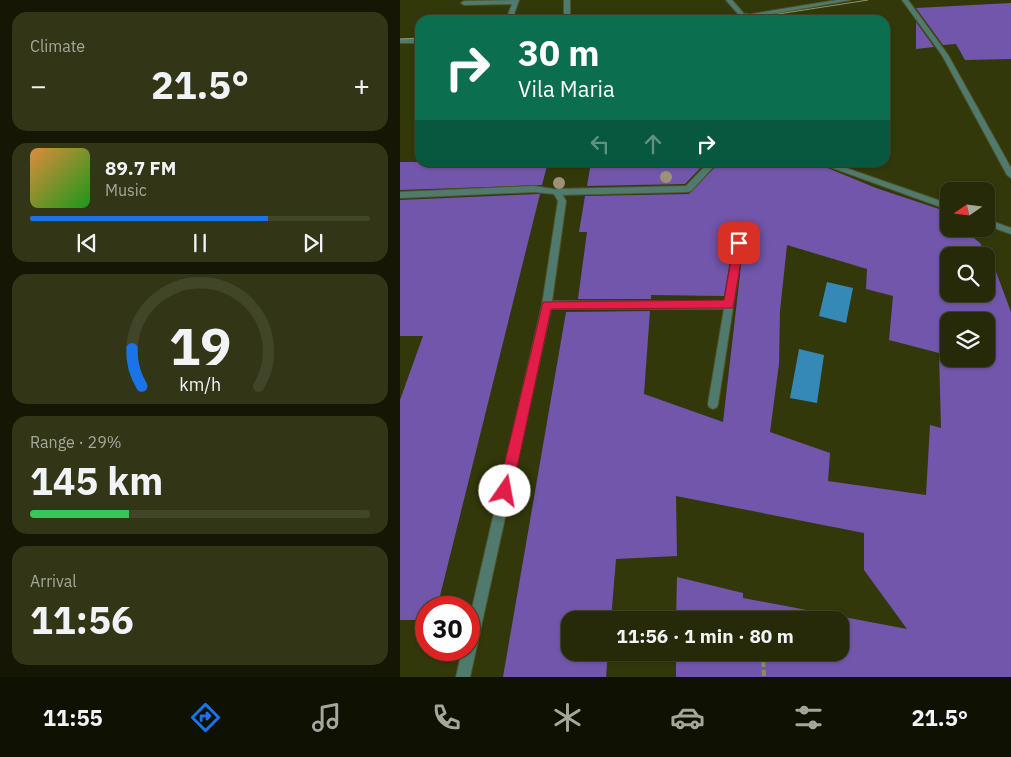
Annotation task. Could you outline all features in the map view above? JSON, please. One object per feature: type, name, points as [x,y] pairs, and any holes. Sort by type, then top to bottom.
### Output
[{"type":"street","points":[[567,0],[567,15]]},
{"type":"street","points":[[729,0],[742,15]]},
{"type":"street","points":[[756,15],[848,0]]},
{"type":"street","points":[[905,0],[945,55],[1011,175]]},
{"type":"street","points":[[464,3],[515,1],[511,15]]},
{"type":"street","points":[[400,48],[402,41],[415,41]]},
{"type":"street","points":[[400,195],[534,189],[557,192],[688,189],[709,167]]},
{"type":"street","points":[[834,167],[940,204]]},
{"type":"street","points":[[464,677],[547,305],[562,201],[557,192]]},
{"type":"street","points":[[995,225],[1011,231]]},
{"type":"street","points":[[713,404],[739,243]]},
{"type":"street","points":[[547,305],[729,305]]},
{"type":"path","points":[[763,661],[764,677]]},
{"type":"water","points":[[827,282],[853,288],[846,323],[819,316]]},
{"type":"water","points":[[799,349],[824,355],[817,403],[790,398]]},
{"type":"building","points":[[1011,3],[1011,59],[965,60],[956,44],[943,45],[916,8]]},
{"type":"building","points":[[916,22],[934,47],[916,49]]},
{"type":"building","points":[[400,162],[415,162],[415,167],[547,167],[542,185],[400,190]]},
{"type":"building","points":[[590,167],[701,167],[685,184],[587,186]]},
{"type":"building","points":[[715,167],[825,167],[876,188],[939,209],[940,238],[974,238],[980,243],[982,247],[940,247],[940,302],[995,302],[995,269],[1011,312],[1011,677],[676,677],[676,661],[849,661],[849,618],[907,629],[864,570],[864,533],[676,496],[677,556],[616,559],[612,611],[561,611],[561,661],[607,661],[606,677],[503,677],[566,312],[650,311],[644,394],[723,422],[744,240],[738,238],[733,243],[724,296],[651,295],[651,299],[578,299],[587,232],[579,232],[585,196],[689,194]],"holes":[[[787,245],[867,269],[866,289],[893,296],[889,340],[939,353],[941,428],[930,425],[926,495],[828,481],[830,453],[770,432],[779,364],[780,311]]]},
{"type":"building","points":[[540,194],[440,596],[415,596],[415,620],[400,620],[400,400],[423,336],[400,336],[400,200]]},
{"type":"building","points":[[677,577],[743,593],[743,598],[812,611],[676,611]]},
{"type":"tram line","points":[[772,15],[868,0]]},
{"type":"tram line","points":[[741,15],[747,14]]},
{"type":"tram line","points":[[400,39],[415,38]]},
{"type":"route","points":[[505,491],[547,305],[729,305],[739,243]]}]
